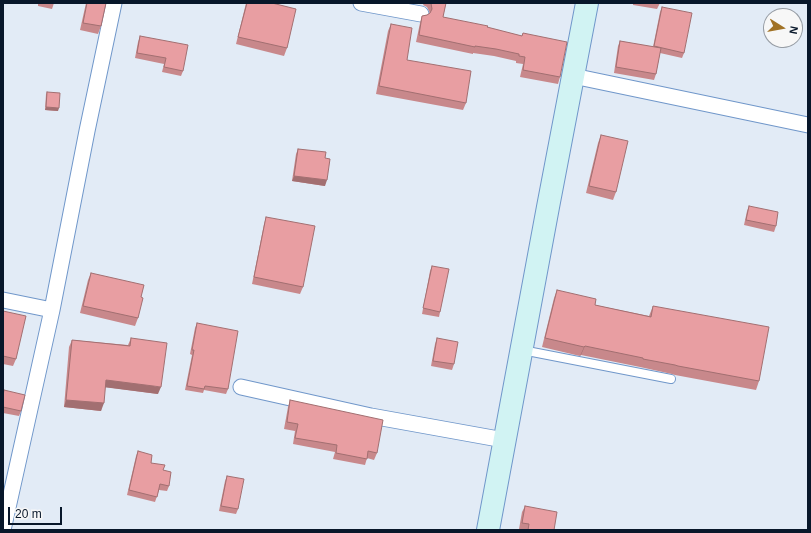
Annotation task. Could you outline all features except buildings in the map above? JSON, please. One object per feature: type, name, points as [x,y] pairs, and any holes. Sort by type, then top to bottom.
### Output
[{"type":"main road","points":[[488,530],[587,3]]},
{"type":"street","points":[[3,530],[52,310],[114,3]]},
{"type":"street","points":[[361,3],[422,14]]},
{"type":"street","points":[[573,76],[808,125]]},
{"type":"street","points":[[3,300],[52,310]]},
{"type":"street","points":[[241,387],[371,416],[504,440]]},
{"type":"lane","points":[[521,349],[671,379]]}]
